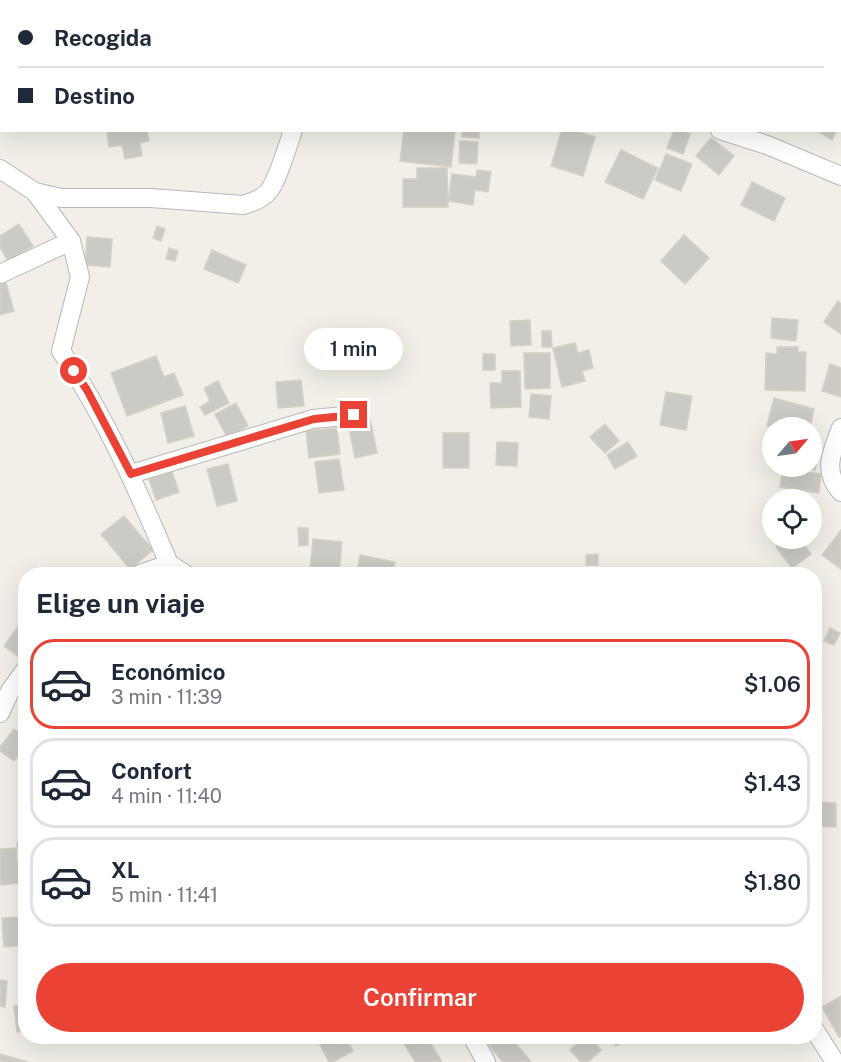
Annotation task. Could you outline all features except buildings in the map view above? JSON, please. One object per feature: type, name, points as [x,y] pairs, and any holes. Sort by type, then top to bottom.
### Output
[{"type":"street","points":[[0,169],[36,192],[61,198],[151,198],[243,205],[257,201],[268,192],[292,132]]},
{"type":"street","points":[[726,132],[767,145],[841,176]]},
{"type":"street","points":[[36,192],[71,242],[80,277],[61,351],[87,390],[131,474],[169,564],[174,567]]},
{"type":"street","points":[[0,274],[71,242]]},
{"type":"street","points":[[131,474],[314,419],[354,415]]},
{"type":"street","points":[[841,428],[830,457],[831,477],[841,492]]},
{"type":"street","points":[[160,567],[169,564]]},
{"type":"street","points":[[0,713],[18,680]]},
{"type":"street","points":[[822,1041],[836,1062]]},
{"type":"street","points":[[476,1044],[486,1062]]},
{"type":"route","points":[[74,371],[87,390],[131,474],[314,419],[354,415]]}]
